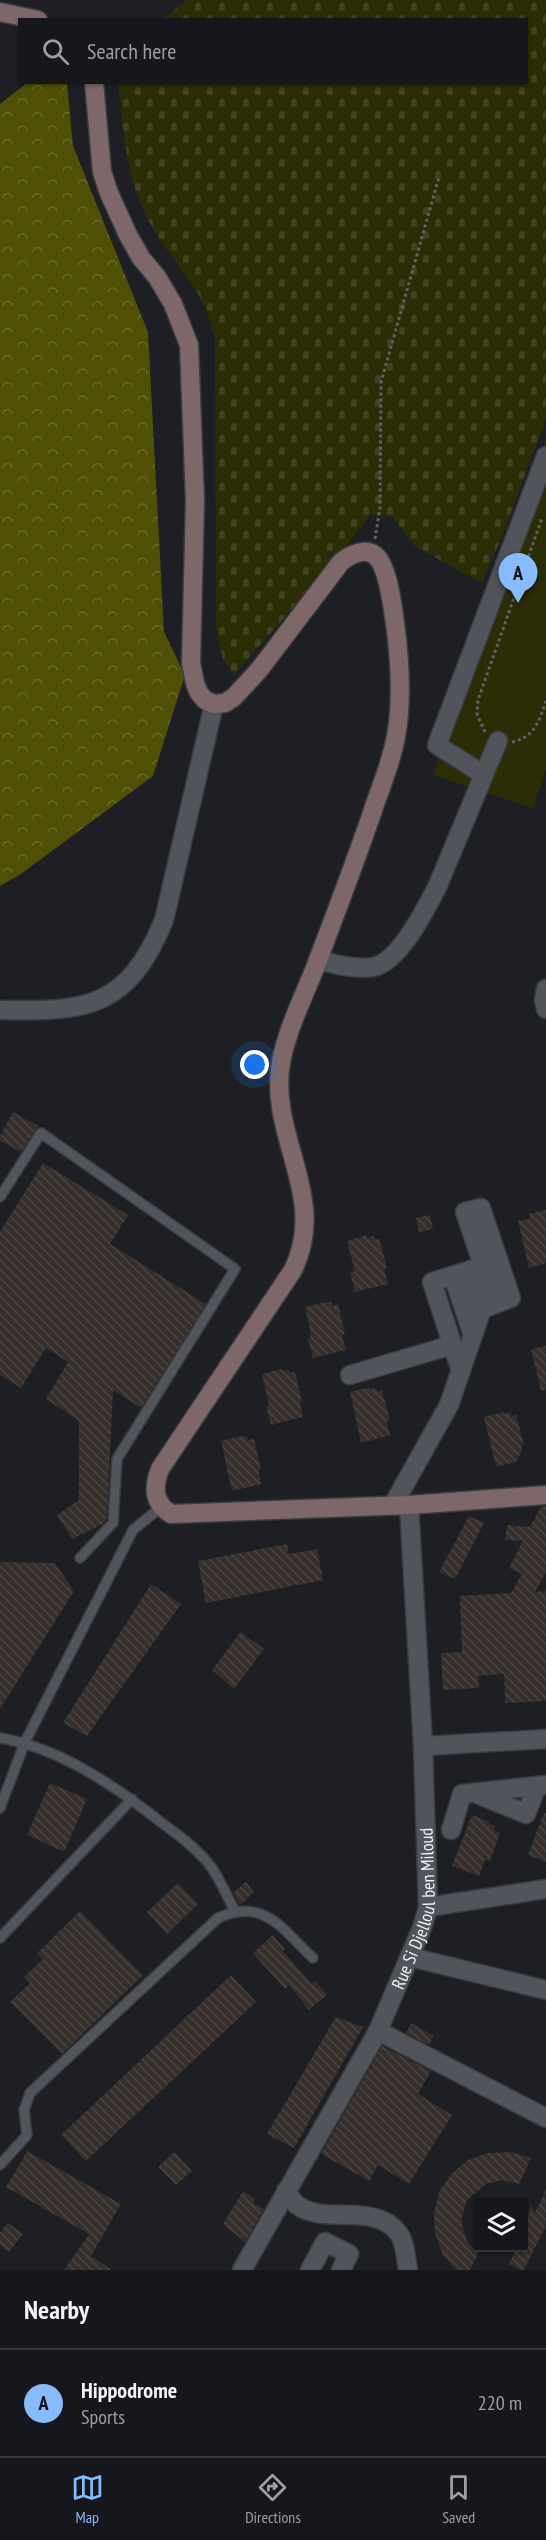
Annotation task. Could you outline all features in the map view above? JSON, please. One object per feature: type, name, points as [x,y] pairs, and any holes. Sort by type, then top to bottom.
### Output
[{"type":"main road","points":[[0,12],[28,18]]},
{"type":"main road","points":[[94,84],[102,172],[109,193],[141,258],[157,277],[173,304],[189,345],[195,501],[191,663],[199,693],[205,700],[214,704],[225,703],[234,697],[259,670],[341,562],[358,552],[373,554],[384,571],[398,643],[400,696],[396,737],[350,879],[281,1061],[279,1092],[282,1118],[305,1210],[302,1251],[293,1270],[160,1468],[154,1483],[156,1497],[160,1508],[171,1514],[401,1505],[546,1494]]},
{"type":"street","points":[[484,775],[437,745],[546,456]]},
{"type":"street","points":[[0,1010],[71,1009],[98,1002],[123,987],[140,968],[153,947],[164,920],[214,704]]},
{"type":"street","points":[[318,960],[374,967],[390,959],[430,900],[452,855],[498,741]]},
{"type":"street","points":[[546,989],[543,1000],[546,1009]]},
{"type":"street","points":[[401,1505],[449,1405],[473,1335],[489,1306],[511,1298],[481,1208],[465,1212],[473,1335]]},
{"type":"street","points":[[469,1271],[489,1306]]},
{"type":"street","points":[[461,1371],[432,1282],[469,1271]]},
{"type":"street","points":[[350,1375],[453,1345]]},
{"type":"street","name":"Rue Si Djelloul ben Miloud","points":[[242,2270],[276,2209],[291,2198],[378,2031],[410,1957],[428,1907],[423,1746],[401,1505]]},
{"type":"street","points":[[423,1746],[546,1739]]},
{"type":"street","points":[[474,1792],[526,1814],[541,1786]]},
{"type":"street","points":[[450,1830],[462,1794],[541,1786]]},
{"type":"street","points":[[428,1907],[546,1889]]},
{"type":"street","points":[[410,1957],[546,1990]]},
{"type":"street","points":[[378,2031],[546,2118]]},
{"type":"street","points":[[291,2198],[310,2212],[357,2215],[390,2225],[400,2234],[408,2270]]},
{"type":"street","points":[[310,2270],[326,2242],[349,2254],[341,2270]]},
{"type":"lane","points":[[0,1197],[41,1133],[236,1269],[117,1459],[113,1523],[80,1557]]},
{"type":"lane","points":[[0,1808],[25,1742],[133,1530],[160,1508]]},
{"type":"lane","points":[[0,1738],[25,1742],[103,1779],[132,1799],[202,1856],[214,1871],[235,1911]]},
{"type":"lane","points":[[0,1938],[132,1799]]},
{"type":"lane","points":[[0,2165],[27,2135],[24,2109],[30,2093],[219,1918],[235,1911],[248,1910],[261,1913],[272,1920],[313,1958]]},
{"type":"path","points":[[373,554],[380,507],[381,382],[439,177]]},
{"type":"path","points":[[546,508],[478,700],[477,714],[482,728],[498,741],[512,742],[532,733],[540,722],[546,701]]},
{"type":"green space","points":[[187,0],[546,0],[546,418],[505,529],[482,583],[414,546],[393,517],[370,515],[340,554],[234,675],[223,659],[216,629],[215,340],[197,292],[160,240],[142,207],[127,156],[118,84],[528,84],[528,18],[164,18]]},
{"type":"green space","points":[[26,84],[67,84],[73,146],[148,332],[164,632],[185,675],[153,776],[21,874],[0,886],[0,104]]},
{"type":"green space","points":[[546,438],[546,769],[533,808],[433,775]]},
{"type":"building","points":[[13,1112],[38,1126],[21,1152],[0,1141],[0,1136]]},
{"type":"building","points":[[43,1163],[128,1215],[110,1244],[206,1304],[141,1408],[113,1390],[107,1517],[103,1524],[72,1539],[57,1515],[79,1500],[79,1421],[46,1399],[68,1362],[46,1348],[21,1388],[0,1375],[0,1232]]},
{"type":"building","points":[[546,1210],[546,1263],[529,1268],[518,1221],[530,1219],[529,1214]]},
{"type":"building","points":[[430,1215],[433,1229],[419,1232],[416,1218]]},
{"type":"building","points":[[367,1235],[367,1238],[374,1236],[374,1240],[379,1238],[387,1268],[384,1269],[388,1284],[355,1292],[350,1272],[354,1272],[353,1264],[347,1241]]},
{"type":"building","points":[[331,1302],[332,1306],[338,1304],[346,1350],[313,1358],[308,1339],[311,1338],[305,1307]]},
{"type":"building","points":[[546,1346],[546,1390],[541,1391],[531,1349]]},
{"type":"building","points":[[282,1369],[283,1371],[289,1370],[290,1373],[295,1372],[303,1417],[271,1425],[262,1374]]},
{"type":"building","points":[[370,1387],[370,1389],[376,1388],[377,1392],[382,1390],[390,1420],[387,1421],[390,1435],[361,1443],[350,1392]]},
{"type":"building","points":[[504,1412],[504,1414],[510,1412],[511,1416],[516,1415],[524,1444],[521,1445],[522,1450],[516,1462],[496,1467],[484,1417]]},
{"type":"building","points":[[247,1436],[248,1440],[254,1439],[261,1469],[258,1469],[261,1484],[232,1491],[221,1441]]},
{"type":"building","points":[[546,1506],[546,1573],[535,1592],[546,1591],[546,1701],[505,1703],[504,1674],[478,1676],[479,1688],[443,1690],[441,1653],[462,1652],[460,1596],[511,1593],[522,1574],[509,1568],[523,1541],[505,1540],[507,1525],[530,1527],[541,1507]]},
{"type":"building","points":[[469,1516],[484,1523],[455,1579],[439,1572]]},
{"type":"building","points":[[287,1544],[289,1554],[317,1549],[323,1580],[206,1603],[198,1561]]},
{"type":"building","points":[[0,1562],[55,1563],[74,1591],[0,1709]]},
{"type":"building","points":[[151,1584],[181,1604],[87,1736],[63,1723]]},
{"type":"building","points":[[241,1632],[264,1649],[234,1689],[212,1670]]},
{"type":"building","points":[[50,1783],[87,1799],[64,1852],[27,1835]]},
{"type":"building","points":[[544,1813],[546,1813],[546,1862],[528,1855]]},
{"type":"building","points":[[472,1815],[490,1822],[489,1824],[495,1826],[494,1830],[500,1833],[490,1861],[485,1860],[479,1876],[452,1866]]},
{"type":"building","points":[[246,1882],[254,1892],[240,1905],[233,1893]]},
{"type":"building","points":[[178,1883],[198,1904],[167,1934],[147,1912]]},
{"type":"building","points":[[80,1911],[143,1975],[62,2054],[10,2002],[30,1983],[24,1977],[43,1959],[37,1953]]},
{"type":"building","points":[[273,1935],[285,1949],[283,1951],[312,1984],[315,1981],[327,1995],[309,2010],[289,1985],[285,1989],[253,1953]]},
{"type":"building","points":[[231,1975],[256,2002],[86,2161],[61,2135]]},
{"type":"building","points":[[336,2017],[363,2027],[294,2148],[267,2134]]},
{"type":"building","points":[[411,2023],[434,2036],[429,2045],[406,2033]]},
{"type":"building","points":[[382,2046],[431,2071],[418,2094],[452,2115],[409,2184],[378,2165],[369,2181],[321,2154]]},
{"type":"building","points":[[27,2151],[121,2204],[91,2256],[112,2270],[64,2270],[89,2234],[6,2187]]},
{"type":"building","points":[[174,2152],[192,2171],[176,2185],[158,2167]]},
{"type":"building","points":[[510,2152],[531,2158],[519,2184],[502,2180],[486,2184],[467,2200],[462,2225],[467,2241],[478,2254],[470,2270],[456,2270],[443,2255],[435,2234],[434,2213],[439,2192],[451,2174],[468,2160],[488,2153]]},
{"type":"building","points":[[546,2190],[546,2226],[524,2270],[521,2270],[509,2264],[515,2252],[528,2252],[528,2215],[531,2205],[535,2213]]},
{"type":"building","points":[[243,2191],[255,2199],[253,2203],[264,2209],[245,2242],[223,2224]]},
{"type":"building","points":[[8,2223],[23,2234],[9,2252],[0,2245],[0,2233]]},
{"type":"place","name":"Hippodrome","points":[[518,603]]}]
